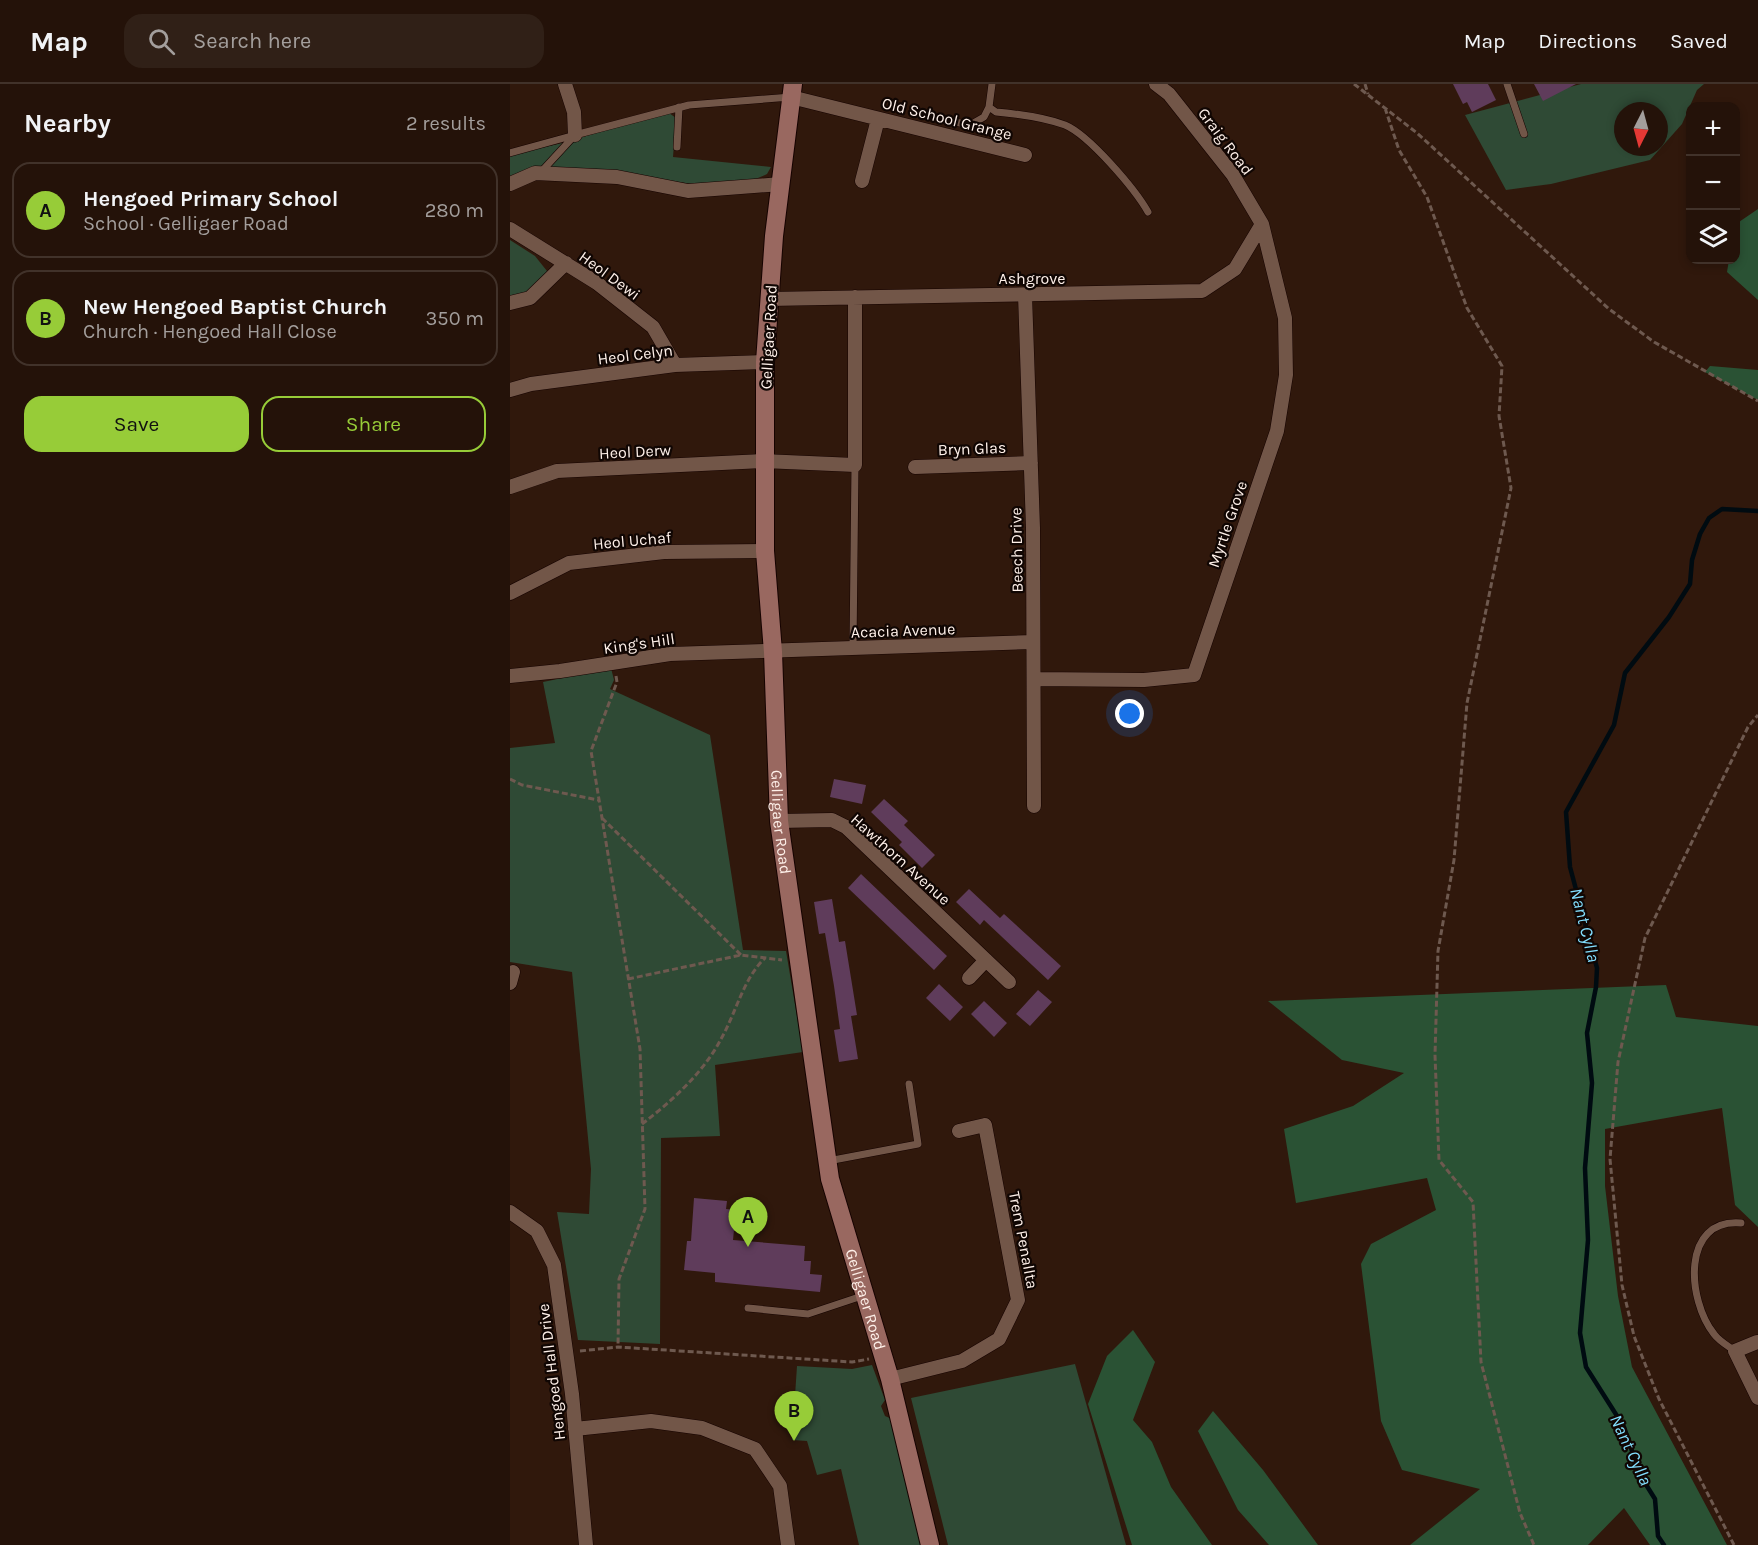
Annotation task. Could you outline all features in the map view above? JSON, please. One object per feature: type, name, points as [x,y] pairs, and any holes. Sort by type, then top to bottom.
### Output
[{"type":"street","points":[[565,84],[574,112],[575,135]]},
{"type":"street","name":"Graig Road","points":[[1156,84],[1169,94],[1233,175],[1262,224]]},
{"type":"street","name":"Old School Grange","points":[[792,91],[878,118],[1025,155]]},
{"type":"street","name":"Gelligaer Road","points":[[792,91],[780,184],[765,362],[763,461],[765,551],[773,652],[779,821],[830,1179],[890,1379],[930,1545]]},
{"type":"street","points":[[862,181],[878,118]]},
{"type":"street","points":[[510,184],[540,174],[617,177],[688,191],[780,184]]},
{"type":"street","name":"Ashgrove","points":[[770,299],[1202,291],[1235,269],[1262,224]]},
{"type":"street","name":"Myrtle Grove","points":[[1034,679],[1144,680],[1194,675],[1276,430],[1286,375],[1285,318],[1262,224]]},
{"type":"street","name":"Heol Dewi","points":[[510,229],[597,283],[653,327],[675,365]]},
{"type":"street","points":[[510,303],[530,298],[566,263]]},
{"type":"street","name":"Beech Drive","points":[[1025,295],[1034,642],[1034,806]]},
{"type":"street","points":[[855,297],[855,465]]},
{"type":"street","name":"Heol Celyn","points":[[510,390],[531,384],[675,365],[765,362]]},
{"type":"street","name":"Heol Derw","points":[[510,487],[557,471],[763,461],[855,465]]},
{"type":"street","name":"Bryn Glas","points":[[915,467],[1030,463]]},
{"type":"street","name":"Heol Uchaf","points":[[510,593],[569,563],[663,552],[765,551]]},
{"type":"street","name":"Acacia Avenue","points":[[773,652],[1034,642]]},
{"type":"street","name":"King's Hill","points":[[510,676],[670,654],[773,652]]},
{"type":"street","name":"Hawthorn Avenue","points":[[779,821],[832,820],[846,827],[1009,982]]},
{"type":"street","points":[[969,978],[986,960]]},
{"type":"street","name":"Trem Penallta","points":[[890,1379],[962,1361],[999,1339],[1018,1300],[985,1125],[959,1131]]},
{"type":"street","name":"Hengoed Hall Drive","points":[[510,1212],[537,1231],[554,1265],[575,1428],[586,1545]]},
{"type":"street","points":[[1757,1342],[1735,1351],[1758,1398]]},
{"type":"street","points":[[575,1428],[651,1421],[702,1428],[755,1449],[780,1486],[788,1545]]},
{"type":"lane","points":[[932,117],[970,125],[984,117],[989,107],[992,84]]},
{"type":"lane","points":[[1507,84],[1524,134]]},
{"type":"lane","points":[[510,153],[679,107],[792,91]]},
{"type":"lane","points":[[677,147],[679,107]]},
{"type":"lane","points":[[989,107],[996,112],[1068,126],[1091,145],[1118,173],[1138,195],[1148,212]]},
{"type":"lane","points":[[540,174],[575,135]]},
{"type":"lane","points":[[853,648],[855,465]]},
{"type":"lane","points":[[828,1161],[918,1144],[909,1084]]},
{"type":"lane","points":[[1735,1351],[1714,1334],[1706,1321],[1697,1291],[1695,1261],[1701,1241],[1716,1225],[1726,1222],[1741,1223]]},
{"type":"lane","points":[[748,1308],[808,1314],[865,1295]]},
{"type":"path","points":[[1354,84],[1417,134],[1608,309],[1654,342],[1758,401]]},
{"type":"path","points":[[1365,84],[1369,96]]},
{"type":"path","points":[[1385,108],[1399,150],[1427,197],[1467,308],[1502,366],[1499,416],[1511,488],[1467,703],[1454,860],[1438,951],[1435,1055],[1438,1160],[1473,1202],[1480,1362],[1520,1513],[1534,1545]]},
{"type":"path","points":[[613,663],[617,682],[591,751],[640,1049],[645,1209],[619,1279],[618,1347]]},
{"type":"path","points":[[1734,1545],[1659,1400],[1634,1336],[1622,1285],[1610,1159],[1618,1062],[1645,938],[1748,727],[1758,716]]},
{"type":"path","points":[[510,779],[522,784],[598,800]]},
{"type":"path","points":[[601,816],[741,955]]},
{"type":"path","points":[[628,979],[741,955],[799,960]]},
{"type":"path","points":[[642,1124],[658,1112],[701,1068],[720,1041],[755,968],[765,958]]},
{"type":"path","points":[[566,1352],[618,1347],[852,1362],[882,1354]]},
{"type":"green space","points":[[1581,84],[1704,84],[1697,90],[1692,102],[1686,102],[1686,115],[1682,124],[1668,140],[1668,102],[1614,102],[1614,156],[1654,156],[1650,160],[1551,184],[1506,190],[1465,115]]},
{"type":"green space","points":[[669,113],[676,118],[673,157],[771,167],[767,174],[748,181],[711,185],[617,175],[510,181],[510,155],[567,142],[657,114]]},
{"type":"green space","points":[[1758,209],[1758,300],[1727,272],[1728,264],[1740,264],[1740,221]]},
{"type":"green space","points":[[510,240],[535,256],[547,271],[543,283],[534,291],[510,300]]},
{"type":"green space","points":[[1710,366],[1758,370],[1758,400],[1705,372]]},
{"type":"green space","points":[[611,668],[614,680],[610,689],[710,735],[743,950],[786,951],[803,1052],[715,1065],[720,1136],[661,1138],[660,1344],[578,1340],[557,1212],[589,1214],[591,1169],[572,972],[510,962],[510,748],[555,743],[543,682]]},
{"type":"green space","points":[[1666,985],[1676,1017],[1758,1026],[1758,1227],[1735,1205],[1722,1108],[1605,1129],[1605,1186],[1618,1296],[1632,1367],[1727,1545],[1650,1545],[1624,1508],[1588,1545],[1410,1545],[1480,1489],[1402,1470],[1381,1421],[1361,1264],[1371,1244],[1436,1210],[1427,1178],[1296,1203],[1284,1129],[1353,1106],[1404,1073],[1342,1060],[1268,1001]]},
{"type":"green space","points":[[1133,1330],[1155,1362],[1133,1420],[1152,1442],[1171,1487],[1212,1545],[1132,1545],[1088,1404],[1107,1356]]},
{"type":"green space","points":[[1075,1364],[1126,1545],[948,1545],[911,1398]]},
{"type":"green space","points":[[872,1365],[885,1400],[881,1406],[885,1416],[894,1420],[924,1545],[859,1545],[841,1469],[817,1475],[807,1441],[792,1440],[797,1366],[852,1369]]},
{"type":"green space","points":[[1213,1411],[1263,1470],[1318,1545],[1269,1545],[1238,1510],[1198,1431]]},
{"type":"building","points":[[1453,84],[1488,84],[1496,100],[1472,112],[1467,102],[1463,104]]},
{"type":"building","points":[[1534,84],[1576,84],[1543,101]]},
{"type":"building","points":[[834,779],[866,785],[862,804],[830,797]]},
{"type":"building","points":[[884,799],[908,821],[904,825],[935,855],[922,868],[899,845],[902,842],[871,812]]},
{"type":"building","points":[[861,874],[947,956],[934,970],[848,888]]},
{"type":"building","points":[[969,889],[1000,918],[1004,914],[1061,966],[1048,980],[984,920],[980,925],[956,902]]},
{"type":"building","points":[[832,899],[839,942],[845,941],[857,1015],[851,1016],[858,1059],[839,1062],[834,1030],[840,1029],[834,986],[825,933],[819,934],[814,902]]},
{"type":"building","points":[[939,984],[963,1007],[950,1021],[926,998]]},
{"type":"building","points":[[1038,990],[1052,1002],[1030,1026],[1016,1014]]},
{"type":"building","points":[[984,1001],[1007,1023],[994,1037],[971,1014]]},
{"type":"building","points":[[694,1198],[727,1201],[726,1209],[736,1210],[733,1240],[805,1246],[804,1261],[811,1261],[810,1274],[822,1275],[820,1292],[715,1282],[715,1273],[684,1270],[687,1241],[691,1241]]},
{"type":"waterway","name":"Nant Cylla","points":[[1664,1545],[1658,1536],[1655,1499],[1640,1475],[1624,1427],[1586,1367],[1580,1333],[1588,1240],[1585,1168],[1592,1083],[1587,1033],[1596,987],[1597,968],[1570,867],[1566,812],[1614,725],[1625,673],[1669,617],[1690,584],[1692,560],[1700,534],[1709,518],[1722,509],[1758,511]]},
{"type":"place","name":"Hengoed Primary School","points":[[748,1247]]},
{"type":"place","name":"New Hengoed Baptist Church","points":[[794,1441]]}]
